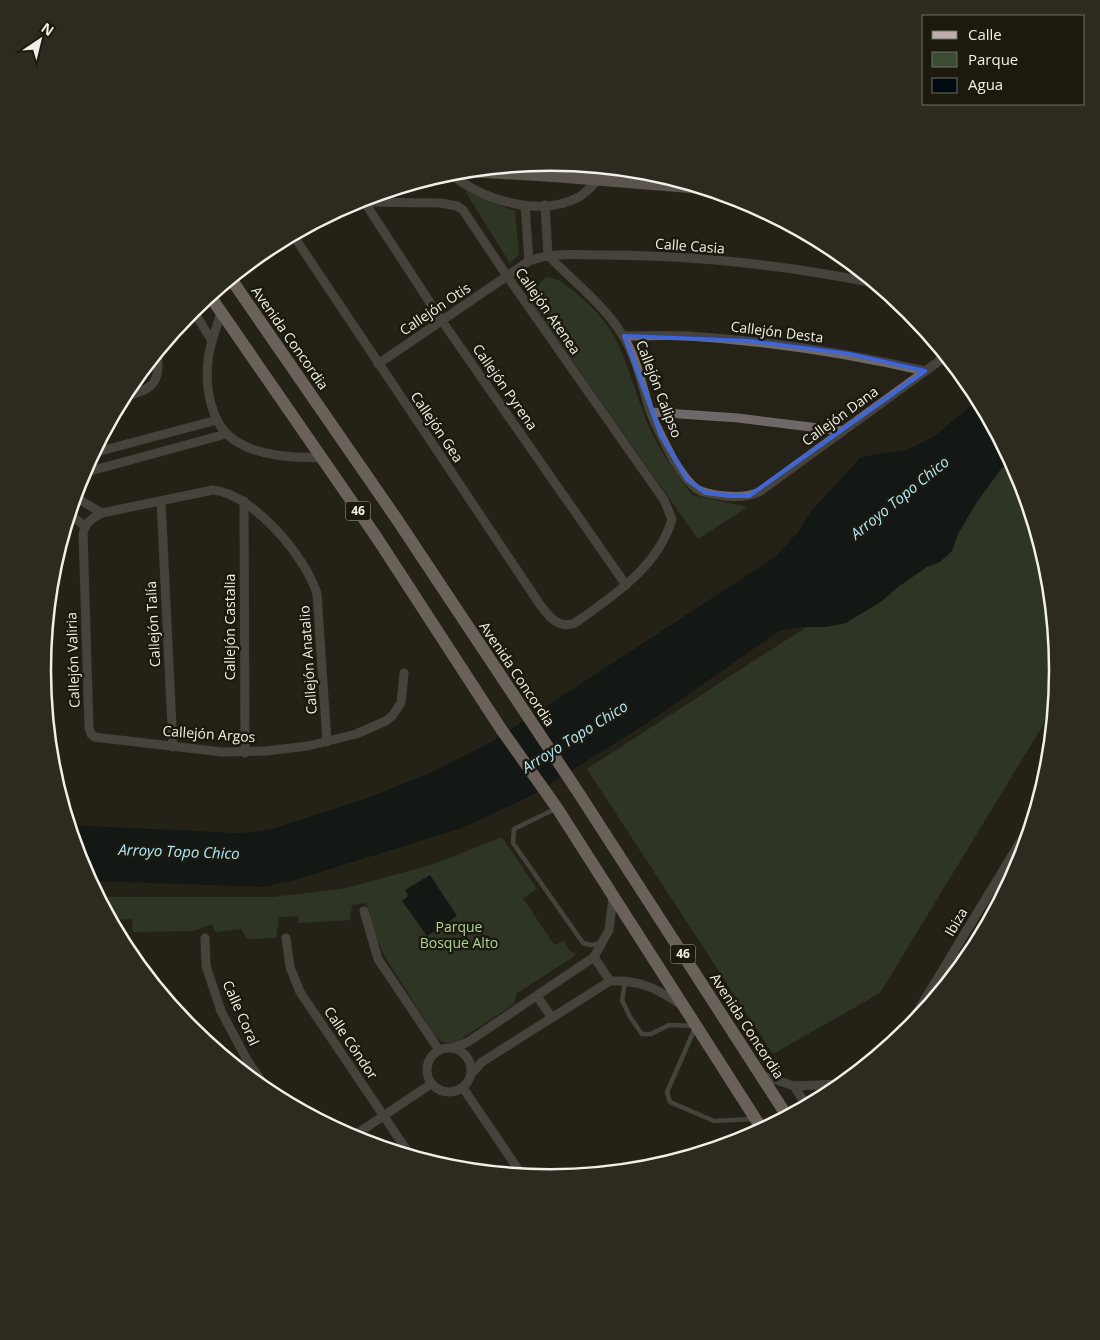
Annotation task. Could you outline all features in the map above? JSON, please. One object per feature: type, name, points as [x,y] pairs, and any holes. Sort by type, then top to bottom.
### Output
[{"type":"main road","name":"Avenida Concordia","points":[[234,284],[396,518],[578,792],[783,1110]]},
{"type":"main road","name":"46","points":[[214,302],[428,614],[501,729],[557,808],[758,1123]]},
{"type":"street","points":[[506,173],[599,179],[612,176]]},
{"type":"street","points":[[460,180],[478,192],[502,201],[525,205],[545,205],[560,204],[580,196],[599,179]]},
{"type":"street","name":"Callejón Atenea","points":[[376,203],[441,203],[457,206],[463,210],[664,500],[672,519],[664,541],[643,569],[626,585]]},
{"type":"street","points":[[525,205],[529,261]]},
{"type":"street","points":[[545,205],[548,255]]},
{"type":"street","name":"Callejón Pyrena","points":[[366,206],[442,320],[626,585]]},
{"type":"street","name":"Callejón Gea","points":[[297,241],[550,617],[568,626],[575,623],[626,585]]},
{"type":"street","name":"Calle Casia","points":[[507,276],[529,261],[548,255],[669,257],[835,275],[862,280]]},
{"type":"street","name":"Callejón Calipso","points":[[548,255],[602,309],[624,336],[661,436],[677,465],[696,488],[705,493],[716,495],[749,496]]},
{"type":"street","name":"Callejón Otis","points":[[378,364],[507,276]]},
{"type":"street","points":[[221,312],[208,360],[208,384],[217,420],[226,434],[238,443],[264,453],[291,457],[322,458]]},
{"type":"street","points":[[197,317],[212,341]]},
{"type":"street","name":"Callejón Desta","points":[[624,336],[686,336],[748,341],[850,354],[925,371]]},
{"type":"street","name":"Callejón Dana","points":[[749,496],[771,485],[941,360]]},
{"type":"street","points":[[135,394],[148,390],[154,382],[158,373],[157,362]]},
{"type":"street","points":[[651,412],[738,418],[842,431]]},
{"type":"street","points":[[102,451],[217,420]]},
{"type":"street","points":[[93,470],[226,434]]},
{"type":"street","points":[[136,442],[140,457]]},
{"type":"street","name":"Callejón Anatalio","points":[[85,526],[102,512],[213,490],[229,493],[244,501],[266,518],[294,554],[314,585],[318,600],[327,742]]},
{"type":"street","points":[[81,501],[102,512]]},
{"type":"street","name":"Callejón Talía","points":[[161,501],[173,747]]},
{"type":"street","name":"Callejón Castalia","points":[[244,501],[244,753]]},
{"type":"street","points":[[75,518],[85,526]]},
{"type":"street","name":"Callejón Valiria","points":[[85,526],[83,534],[89,728],[91,734]]},
{"type":"street","name":"Callejón Argos","points":[[91,734],[99,738],[244,753],[285,750],[327,742],[379,725],[392,716],[401,703],[404,673]]},
{"type":"street","name":"Ibiza","points":[[928,996],[1014,853]]},
{"type":"street","points":[[994,886],[998,888]]},
{"type":"street","points":[[613,897],[609,930],[594,957],[468,1042],[452,1048],[439,1050],[428,1062],[427,1069],[431,1084],[438,1090],[446,1092],[455,1092],[463,1088],[472,1073],[482,1062],[610,981],[625,980],[652,987],[683,1006]]},
{"type":"street","points":[[364,911],[378,959],[439,1050]]},
{"type":"street","name":"Calle Coral","points":[[205,938],[206,966],[222,1011],[247,1060],[256,1073]]},
{"type":"street","name":"Calle Cóndor","points":[[286,938],[290,966],[300,992],[404,1147]]},
{"type":"street","points":[[953,954],[958,957]]},
{"type":"street","points":[[594,957],[610,981]]},
{"type":"street","points":[[537,996],[552,1018]]},
{"type":"street","points":[[452,1048],[465,1054],[469,1060],[472,1073]]},
{"type":"street","points":[[761,1075],[794,1086],[828,1085]]},
{"type":"street","points":[[360,1131],[431,1084]]},
{"type":"street","points":[[794,1086],[803,1100]]},
{"type":"street","points":[[463,1088],[517,1168]]},
{"type":"lane","points":[[557,808],[514,829],[513,843],[583,943],[591,945],[602,943]]},
{"type":"lane","points":[[625,980],[622,1000],[630,1017],[642,1034],[651,1034],[669,1025],[696,1026],[667,1092],[670,1102],[714,1121],[756,1124]]},
{"type":"highlighted area","points":[[624,336],[748,341],[849,354],[925,371],[749,496],[705,493],[687,480],[661,436]]},
{"type":"green space","points":[[465,191],[515,211],[519,255],[510,263]]},
{"type":"green space","points":[[546,277],[560,281],[570,288],[595,310],[609,328],[627,365],[651,431],[670,464],[692,495],[747,507],[698,539],[530,301],[536,287]]},
{"type":"green space","points":[[1003,462],[1022,510],[1032,541],[1039,573],[1048,637],[1049,670],[1047,712],[1043,725],[880,993],[773,1054],[587,769],[868,587]]},
{"type":"green space","name":"Parque Bosque Alto","points":[[502,837],[537,889],[523,898],[554,945],[564,941],[570,951],[576,954],[517,993],[514,1004],[451,1044],[443,1042],[435,1036],[384,955],[370,922],[370,911],[365,903],[352,905],[350,920],[298,923],[298,916],[279,917],[276,938],[247,939],[241,929],[215,932],[212,924],[193,931],[133,932],[132,919],[118,920],[106,897],[273,897],[347,888],[434,864]]},
{"type":"water","name":"Arroyo Topo Chico","points":[[972,405],[1005,466],[977,502],[958,534],[952,551],[940,562],[927,567],[898,587],[882,601],[846,623],[827,627],[801,627],[779,631],[649,722],[529,797],[462,828],[292,881],[263,887],[98,881],[77,825],[236,833],[275,828],[364,799],[430,773],[491,742],[775,557],[798,532],[812,510],[860,458],[906,450],[933,437]]},
{"type":"water","points":[[430,875],[457,916],[427,936],[402,901],[408,896],[405,890]]}]
